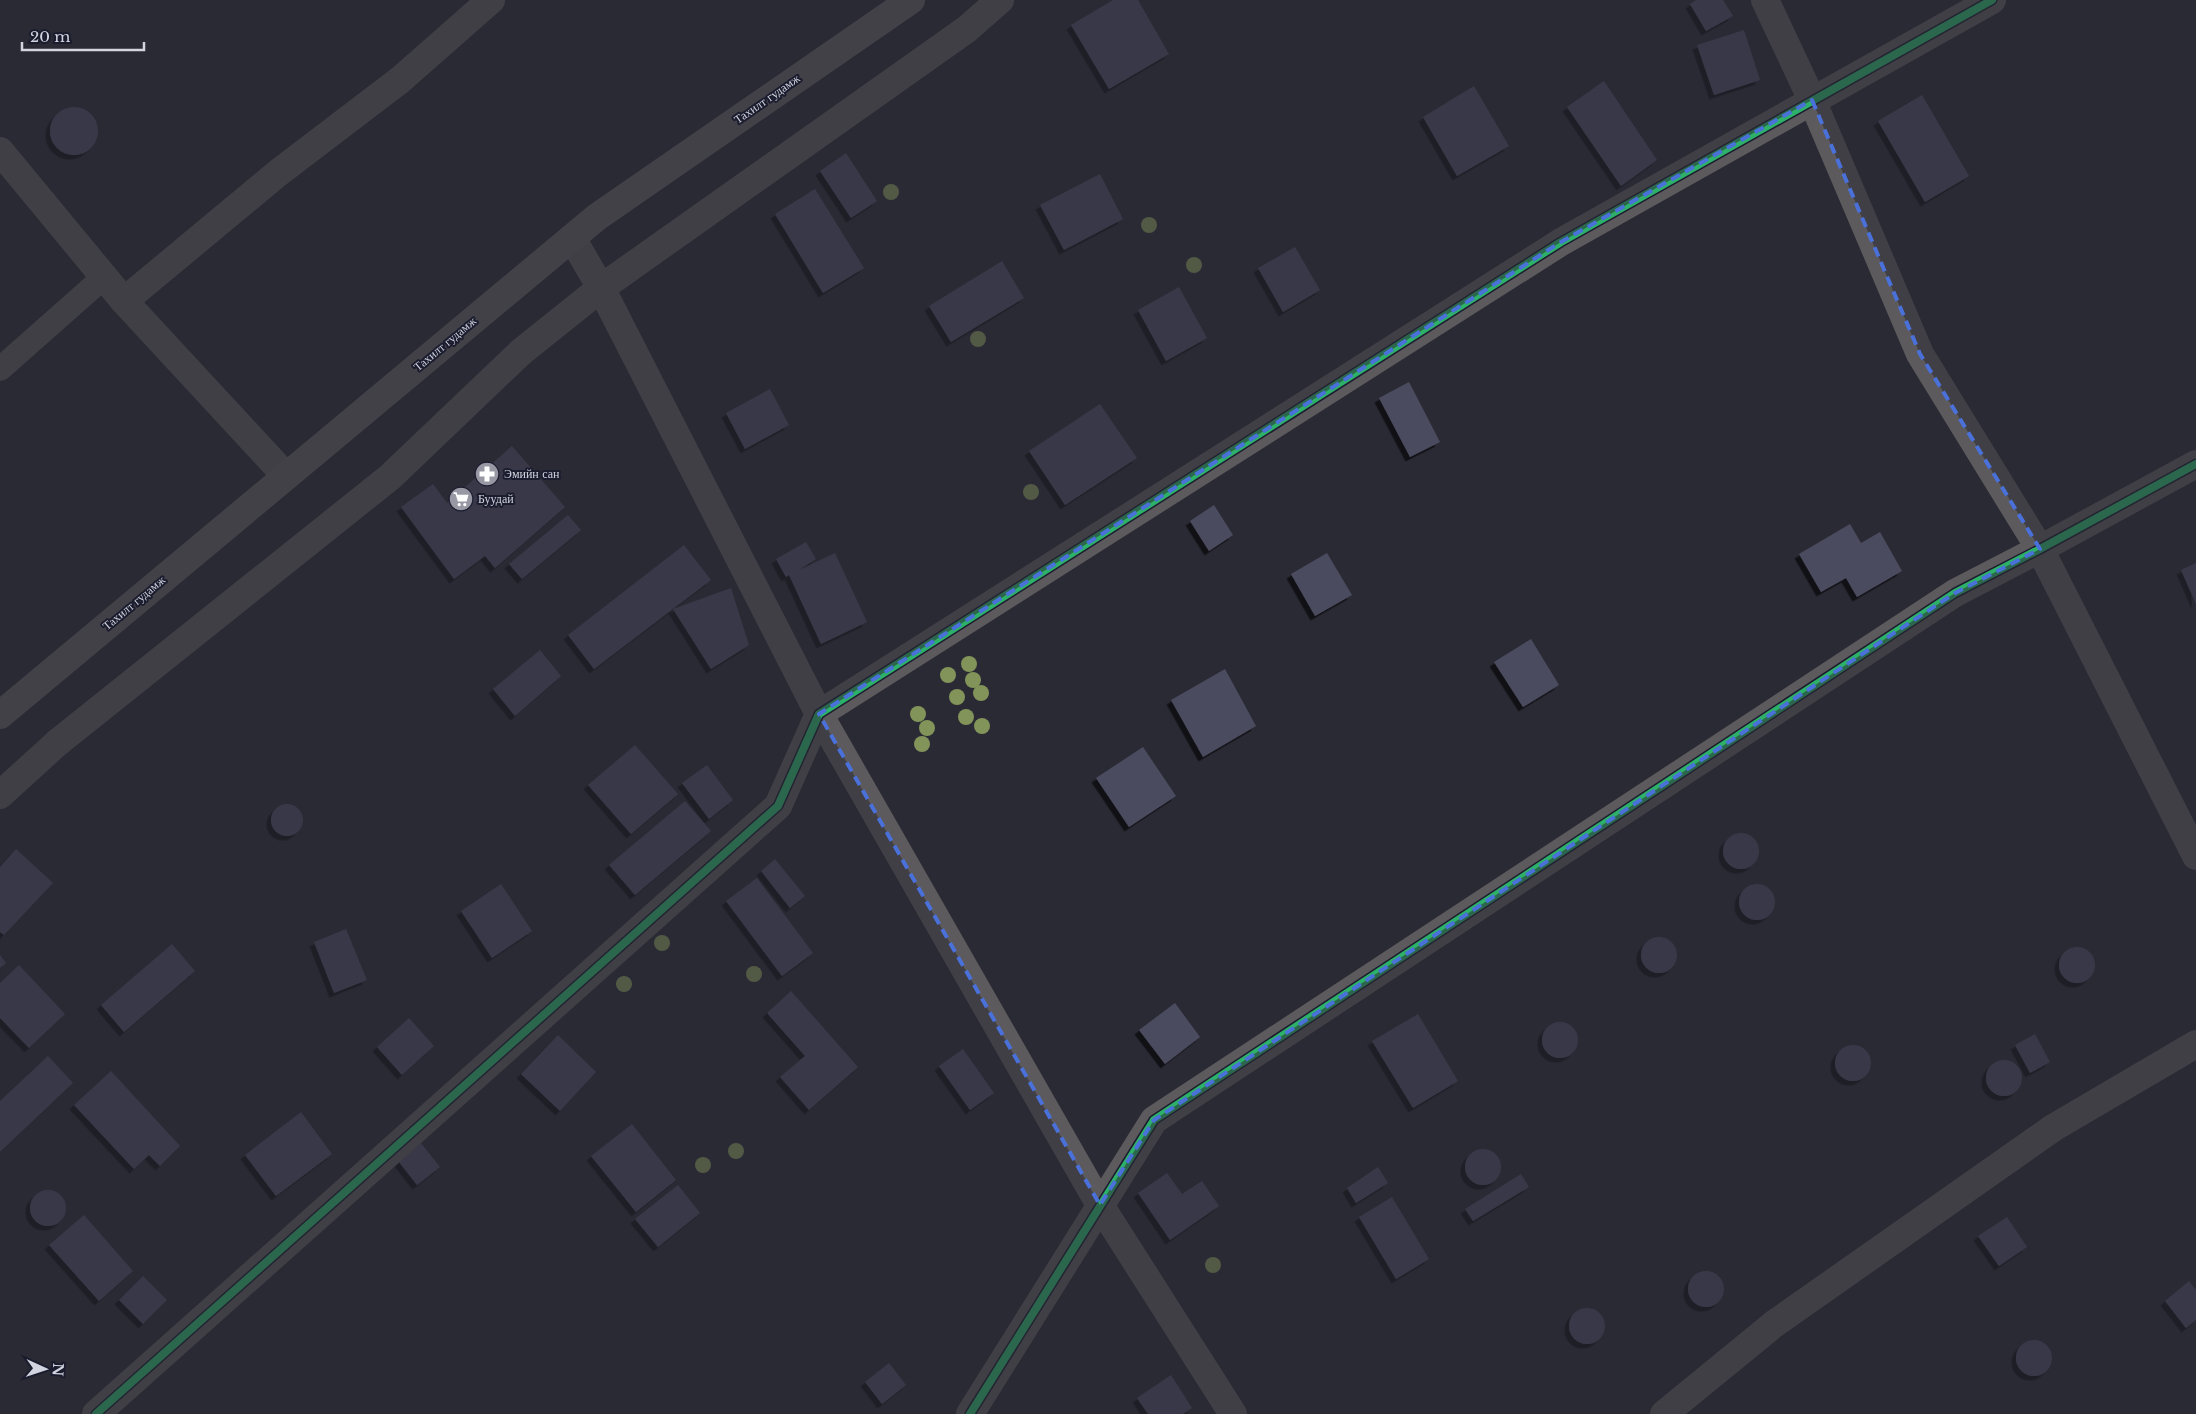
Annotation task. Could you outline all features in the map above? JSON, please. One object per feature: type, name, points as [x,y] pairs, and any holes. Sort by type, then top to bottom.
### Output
[{"type":"main road","name":"Тахилт гудамж","points":[[0,715],[597,217],[911,0]]},
{"type":"street","points":[[124,301],[278,173],[400,80],[491,0]]},
{"type":"street","points":[[0,795],[57,743],[390,477],[521,352],[601,288],[967,29],[1000,0]]},
{"type":"street","points":[[1765,0],[1812,100],[1920,354],[2040,550],[2196,856]]},
{"type":"street","points":[[96,1414],[778,806],[819,714],[1561,242],[1992,0]]},
{"type":"street","points":[[0,151],[124,301],[286,476]]},
{"type":"street","points":[[572,238],[601,288],[819,714],[1100,1204],[1233,1414]]},
{"type":"street","points":[[970,1414],[1154,1120],[1955,593],[2040,550],[2196,464]]},
{"type":"street","points":[[1664,1414],[1774,1324],[2053,1128],[2196,1044]]},
{"type":"lane","points":[[0,369],[104,277]]},
{"type":"highlighted area","points":[[1812,100],[1920,354],[2040,549],[1955,593],[1154,1120],[1100,1205],[819,714],[1561,242]]},
{"type":"building","points":[[1113,0],[1138,0],[1169,54],[1109,89],[1071,25]]},
{"type":"building","points":[[1696,0],[1723,0],[1733,16],[1706,31],[1690,4]]},
{"type":"building","points":[[1744,30],[1760,80],[1714,95],[1697,45]]},
{"type":"building","points":[[1604,81],[1657,160],[1621,186],[1567,107]]},
{"type":"building","points":[[1474,86],[1509,146],[1457,176],[1423,117]]},
{"type":"building","points":[[1922,95],[1969,176],[1925,202],[1878,121]]},
{"type":"building","points":[[69,107],[79,107],[91,114],[98,126],[98,136],[91,148],[79,155],[69,155],[61,151],[54,144],[50,136],[50,126],[54,118],[61,111]]},
{"type":"building","points":[[846,153],[877,201],[851,218],[820,171]]},
{"type":"building","points":[[1100,174],[1123,219],[1064,250],[1040,205]]},
{"type":"building","points":[[815,189],[864,268],[823,293],[775,214]]},
{"type":"building","points":[[1295,247],[1320,290],[1283,312],[1258,268]]},
{"type":"building","points":[[1002,261],[1024,298],[951,342],[929,306]]},
{"type":"building","points":[[1179,287],[1207,338],[1166,361],[1138,310]]},
{"type":"building","points":[[1409,382],[1440,442],[1410,457],[1379,398]]},
{"type":"building","points":[[770,389],[789,425],[745,449],[726,413]]},
{"type":"building","points":[[1100,404],[1137,458],[1065,505],[1029,451]]},
{"type":"building","points":[[512,446],[565,507],[495,568],[485,556],[454,579],[401,507],[433,484],[447,503]]},
{"type":"building","points":[[1214,505],[1233,535],[1209,551],[1190,521]]},
{"type":"building","points":[[568,515],[581,530],[522,579],[509,564]]},
{"type":"building","points":[[1850,524],[1861,543],[1880,532],[1902,571],[1857,597],[1846,578],[1821,592],[1799,554]]},
{"type":"building","points":[[806,542],[816,559],[799,570],[835,553],[867,622],[821,644],[789,575],[786,577],[776,559]]},
{"type":"building","points":[[684,545],[711,580],[594,669],[568,635]]},
{"type":"building","points":[[1327,553],[1352,595],[1315,616],[1291,574]]},
{"type":"building","points":[[2196,563],[2196,604],[2181,570]]},
{"type":"building","points":[[731,588],[749,645],[711,669],[673,609]]},
{"type":"building","points":[[1531,639],[1559,685],[1523,707],[1494,662]]},
{"type":"building","points":[[540,650],[561,676],[515,716],[493,689]]},
{"type":"building","points":[[1225,669],[1256,726],[1203,757],[1171,700]]},
{"type":"building","points":[[635,745],[678,794],[631,834],[588,785]]},
{"type":"building","points":[[1143,747],[1176,796],[1129,827],[1096,778]]},
{"type":"building","points":[[707,765],[733,800],[709,819],[682,783]]},
{"type":"building","points":[[685,801],[711,831],[635,895],[609,865]]},
{"type":"building","points":[[287,804],[293,805],[298,809],[302,814],[302,826],[298,831],[293,835],[287,836],[281,835],[276,831],[272,826],[271,820],[272,814],[276,809],[281,805]]},
{"type":"building","points":[[1741,833],[1748,834],[1754,838],[1758,844],[1758,858],[1754,864],[1748,868],[1741,869],[1734,868],[1728,864],[1724,858],[1723,851],[1724,844],[1728,838],[1734,834]]},
{"type":"building","points":[[16,849],[53,883],[4,935],[0,932],[0,867]]},
{"type":"building","points":[[775,859],[805,896],[790,908],[761,871]]},
{"type":"building","points":[[757,878],[813,953],[782,976],[726,901]]},
{"type":"building","points":[[501,884],[532,931],[492,958],[461,911]]},
{"type":"building","points":[[1757,884],[1764,885],[1770,889],[1774,895],[1774,909],[1770,915],[1764,919],[1757,920],[1750,919],[1744,915],[1740,909],[1739,902],[1740,895],[1744,889],[1750,885]]},
{"type":"building","points":[[346,929],[367,980],[334,993],[314,942]]},
{"type":"building","points":[[1659,937],[1666,938],[1672,942],[1676,948],[1676,962],[1672,968],[1666,972],[1659,973],[1652,972],[1646,968],[1642,962],[1641,955],[1642,948],[1646,942],[1652,938]]},
{"type":"building","points":[[172,944],[195,971],[124,1032],[101,1005]]},
{"type":"building","points":[[2077,947],[2084,948],[2090,952],[2094,958],[2094,972],[2090,978],[2084,982],[2077,983],[2070,982],[2064,978],[2060,972],[2059,965],[2060,958],[2064,952],[2070,948]]},
{"type":"building","points":[[0,955],[6,963],[0,968]]},
{"type":"building","points":[[19,965],[65,1014],[29,1048],[0,1018],[0,983]]},
{"type":"building","points":[[791,991],[858,1067],[809,1110],[780,1077],[805,1056],[767,1013]]},
{"type":"building","points":[[1175,1003],[1200,1037],[1165,1064],[1139,1030]]},
{"type":"building","points":[[1418,1014],[1458,1081],[1413,1108],[1372,1041]]},
{"type":"building","points":[[409,1018],[434,1046],[402,1075],[377,1047]]},
{"type":"building","points":[[1560,1022],[1567,1023],[1573,1027],[1577,1033],[1577,1047],[1573,1053],[1567,1057],[1560,1058],[1553,1057],[1547,1053],[1543,1047],[1542,1040],[1543,1033],[1547,1027],[1553,1023]]},
{"type":"building","points":[[2035,1034],[2050,1062],[2030,1073],[2015,1045]]},
{"type":"building","points":[[558,1035],[596,1072],[560,1111],[521,1074]]},
{"type":"building","points":[[1853,1045],[1860,1046],[1866,1050],[1870,1056],[1870,1070],[1866,1076],[1860,1080],[1853,1081],[1846,1080],[1840,1076],[1836,1070],[1835,1063],[1836,1056],[1840,1050],[1846,1046]]},
{"type":"building","points":[[963,1049],[994,1093],[970,1110],[939,1066]]},
{"type":"building","points":[[48,1056],[73,1083],[0,1152],[0,1101]]},
{"type":"building","points":[[2004,1060],[2011,1061],[2017,1065],[2021,1071],[2021,1085],[2017,1091],[2011,1095],[2004,1096],[1997,1095],[1991,1091],[1987,1085],[1986,1078],[1987,1071],[1991,1065],[1997,1061]]},
{"type":"building","points":[[111,1071],[180,1146],[160,1166],[149,1155],[134,1169],[74,1105]]},
{"type":"building","points":[[301,1112],[332,1154],[276,1196],[245,1155]]},
{"type":"building","points":[[632,1124],[676,1180],[636,1212],[591,1156]]},
{"type":"building","points":[[421,1143],[440,1167],[417,1185],[399,1162]]},
{"type":"building","points":[[1483,1149],[1490,1150],[1496,1154],[1500,1160],[1500,1174],[1496,1180],[1490,1184],[1483,1185],[1476,1184],[1470,1180],[1466,1174],[1465,1167],[1466,1160],[1470,1154],[1476,1150]]},
{"type":"building","points":[[1378,1167],[1388,1183],[1356,1203],[1347,1188]]},
{"type":"building","points":[[1167,1173],[1182,1194],[1202,1181],[1219,1206],[1170,1240],[1138,1193]]},
{"type":"building","points":[[1521,1174],[1529,1187],[1473,1221],[1465,1209]]},
{"type":"building","points":[[678,1185],[700,1213],[658,1247],[635,1219]]},
{"type":"building","points":[[48,1190],[55,1191],[61,1195],[65,1201],[65,1215],[61,1221],[55,1225],[48,1226],[41,1225],[35,1221],[31,1215],[30,1208],[31,1201],[35,1195],[41,1191]]},
{"type":"building","points":[[1392,1197],[1429,1259],[1396,1279],[1359,1217]]},
{"type":"building","points":[[84,1215],[133,1271],[99,1301],[49,1245]]},
{"type":"building","points":[[2007,1217],[2027,1247],[1999,1266],[1978,1236]]},
{"type":"building","points":[[1706,1271],[1713,1272],[1719,1276],[1723,1282],[1723,1296],[1719,1302],[1713,1306],[1706,1307],[1699,1306],[1693,1302],[1689,1296],[1688,1289],[1689,1282],[1693,1276],[1699,1272]]},
{"type":"building","points":[[143,1276],[167,1300],[143,1324],[119,1300]]},
{"type":"building","points":[[2189,1281],[2196,1290],[2196,1320],[2186,1328],[2165,1301]]},
{"type":"building","points":[[1587,1308],[1594,1309],[1600,1313],[1604,1319],[1604,1333],[1600,1339],[1594,1343],[1587,1344],[1580,1343],[1574,1339],[1570,1333],[1569,1326],[1570,1319],[1574,1313],[1580,1309]]},
{"type":"building","points":[[2034,1340],[2041,1341],[2047,1345],[2051,1351],[2051,1365],[2047,1371],[2041,1375],[2034,1376],[2027,1375],[2021,1371],[2017,1365],[2016,1358],[2017,1351],[2021,1345],[2027,1341]]},
{"type":"building","points":[[889,1363],[906,1385],[882,1404],[865,1382]]},
{"type":"building","points":[[1171,1375],[1192,1408],[1183,1414],[1148,1414],[1137,1398]]},
{"type":"cycle path","points":[[96,1414],[778,806],[819,714],[1561,242],[1992,0]]},
{"type":"cycle path","points":[[970,1414],[1154,1120],[1955,593],[2196,464]]},
{"type":"place","name":"Эмийн сан","points":[[487,474]]},
{"type":"place","name":"Буудай","points":[[461,499]]}]
